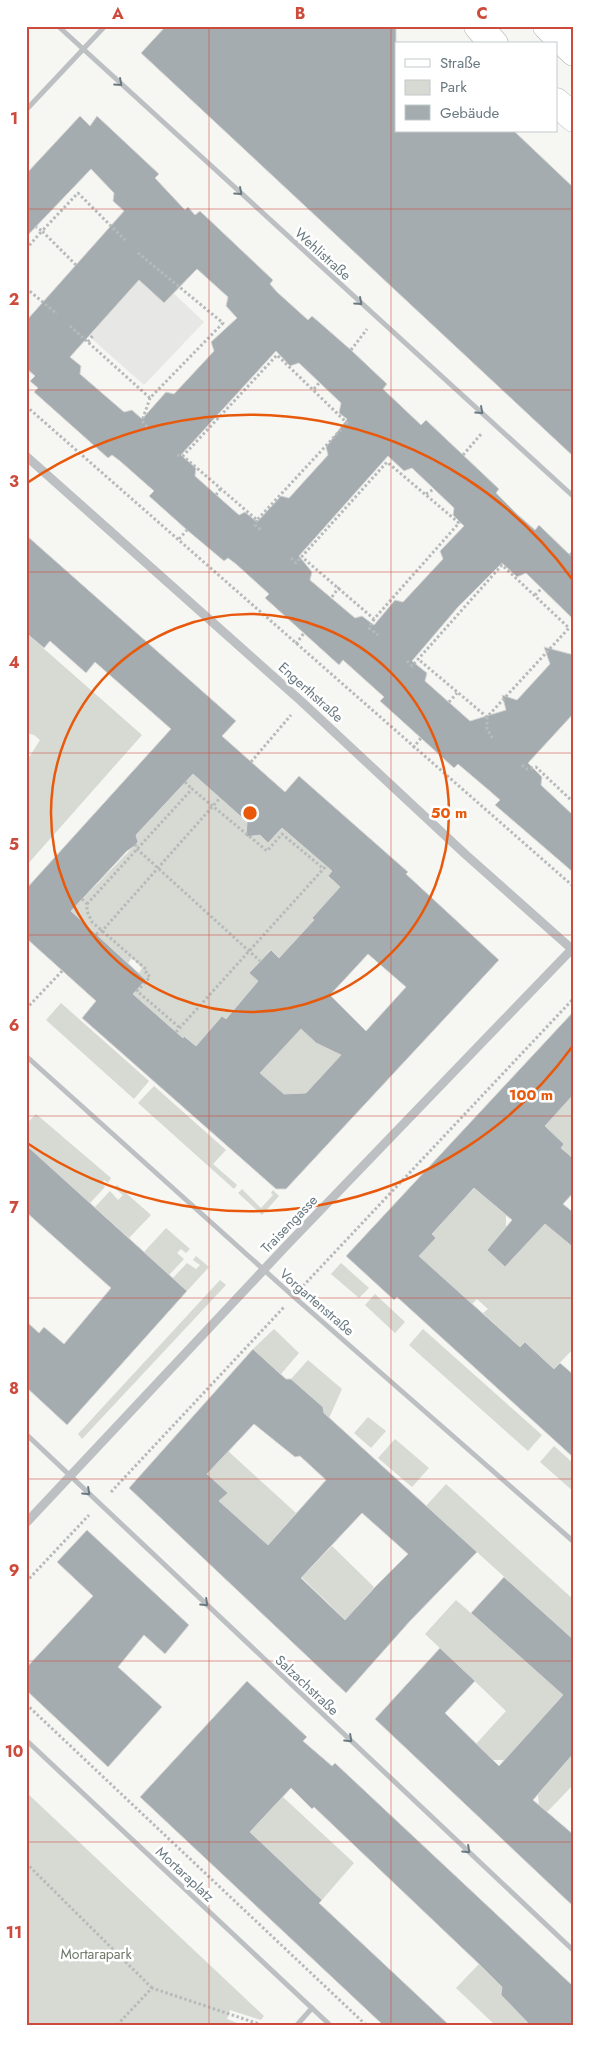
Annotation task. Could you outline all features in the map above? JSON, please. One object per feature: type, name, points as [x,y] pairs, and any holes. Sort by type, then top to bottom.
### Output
[{"type":"main road","points":[[478,26],[492,42]]},
{"type":"main road","points":[[547,26],[574,52]]},
{"type":"main road","points":[[558,104],[574,118]]},
{"type":"street","name":"Wehlistraße","points":[[58,26],[574,497]]},
{"type":"street","points":[[26,110],[105,26]]},
{"type":"street","name":"Engerthstraße","points":[[26,456],[302,702],[465,854],[573,949]]},
{"type":"street","name":"Traisengasse","points":[[26,1523],[264,1270],[573,949]]},
{"type":"street","name":"Vorgartenstraße","points":[[26,1056],[264,1270],[574,1542]]},
{"type":"street","name":"Salzachstraße","points":[[26,1434],[574,1951]]},
{"type":"street","name":"Mortaraplatz","points":[[26,1740],[330,2025]]},
{"type":"street","points":[[297,2025],[312,2008]]},
{"type":"path","points":[[26,249],[78,193],[125,240]]},
{"type":"path","points":[[36,227],[76,265]]},
{"type":"path","points":[[137,252],[223,323],[150,398],[142,421],[147,427]]},
{"type":"path","points":[[26,288],[57,314]]},
{"type":"path","points":[[350,350],[376,317]]},
{"type":"path","points":[[70,326],[150,398]]},
{"type":"path","points":[[88,342],[94,334]]},
{"type":"path","points":[[184,456],[277,354],[314,389],[347,422],[257,520],[255,524],[262,531]]},
{"type":"path","points":[[314,389],[320,383]]},
{"type":"path","points":[[26,406],[574,887]]},
{"type":"path","points":[[463,455],[491,421]]},
{"type":"path","points":[[177,455],[184,456],[257,520]]},
{"type":"path","points":[[292,558],[296,563],[302,557],[387,462],[459,523],[374,618],[369,628],[378,636]]},
{"type":"path","points":[[216,494],[221,488]]},
{"type":"path","points":[[426,494],[434,489]]},
{"type":"path","points":[[179,539],[187,530]]},
{"type":"path","points":[[570,555],[574,551]]},
{"type":"path","points":[[302,557],[374,618]]},
{"type":"path","points":[[407,661],[412,666],[502,566],[535,595],[569,628],[487,717],[487,729],[493,739]]},
{"type":"path","points":[[332,597],[339,587]]},
{"type":"path","points":[[535,595],[542,589]]},
{"type":"path","points":[[296,644],[304,633]]},
{"type":"path","points":[[418,659],[487,717]]},
{"type":"path","points":[[449,702],[456,692]]},
{"type":"path","points":[[251,762],[302,702]]},
{"type":"path","points":[[414,748],[420,738]]},
{"type":"path","points":[[522,764],[527,769],[536,767],[571,800],[574,798]]},
{"type":"path","points":[[176,1032],[325,868],[282,834],[267,851],[185,782]]},
{"type":"path","points":[[180,1028],[137,991],[150,977],[146,973],[147,970],[104,930],[92,922],[87,911],[87,904],[192,789]]},
{"type":"path","points":[[96,934],[104,930],[220,798]]},
{"type":"path","points":[[135,844],[138,849],[260,961]]},
{"type":"path","points":[[82,899],[87,904]]},
{"type":"path","points":[[26,1009],[62,970]]},
{"type":"path","points":[[26,1704],[366,2025]]},
{"type":"path","points":[[26,1863],[152,1988],[262,2025]]},
{"type":"path","points":[[117,2025],[152,1988]]},
{"type":"shaded area","points":[[134,256],[204,322],[144,385],[73,322]]},
{"type":"green space","points":[[26,633],[142,735],[26,866],[26,762],[40,740],[34,735],[26,733]]},
{"type":"green space","points":[[193,774],[247,822],[246,831],[251,836],[260,835],[268,842],[282,828],[332,871],[328,877],[339,886],[343,882],[374,911],[317,922],[279,958],[270,950],[250,973],[258,981],[226,1019],[222,1016],[210,1030],[242,1058],[196,1046],[185,1036],[183,1038],[133,994],[146,980],[139,973],[142,968],[132,958],[128,963],[71,911],[138,842],[136,835]]},
{"type":"green space","points":[[61,1003],[149,1081],[134,1099],[46,1020]]},
{"type":"green space","points":[[304,1025],[344,1053],[303,1097],[299,1093],[290,1094],[282,1103],[260,1073]]},
{"type":"green space","points":[[154,1086],[226,1150],[213,1164],[237,1185],[234,1189],[138,1103]]},
{"type":"green space","points":[[574,1092],[574,1159],[561,1148],[564,1144],[558,1138],[536,1126]]},
{"type":"green space","points":[[36,1114],[111,1178],[108,1183],[104,1180],[102,1183],[105,1187],[90,1203],[26,1145],[26,1124]]},
{"type":"green space","points":[[488,1174],[492,1203],[506,1215],[506,1227],[487,1250],[505,1267],[545,1223],[574,1248],[574,1348],[549,1374],[535,1351],[525,1342],[520,1347],[483,1313],[488,1309],[477,1299],[471,1305],[416,1260],[429,1232],[449,1215]]},
{"type":"green space","points":[[117,1185],[151,1215],[129,1238],[95,1207],[110,1191],[118,1200],[123,1195],[114,1188]]},
{"type":"green space","points":[[242,1189],[261,1208],[273,1195],[271,1193],[273,1190],[279,1196],[262,1215],[238,1193]]},
{"type":"green space","points":[[166,1228],[190,1249],[186,1253],[181,1249],[177,1253],[184,1259],[169,1275],[144,1252]]},
{"type":"green space","points":[[196,1256],[209,1267],[187,1291],[173,1278],[187,1263],[196,1269],[200,1265],[193,1260]]},
{"type":"green space","points":[[341,1263],[369,1288],[359,1298],[331,1274]]},
{"type":"green space","points":[[220,1280],[226,1285],[82,1439],[78,1434]]},
{"type":"green space","points":[[375,1294],[405,1322],[395,1333],[365,1305]]},
{"type":"green space","points":[[274,1329],[299,1353],[281,1374],[253,1349]]},
{"type":"green space","points":[[423,1329],[542,1435],[528,1451],[409,1345]]},
{"type":"green space","points":[[308,1360],[342,1389],[329,1418],[324,1413],[323,1407],[291,1379]]},
{"type":"green space","points":[[368,1417],[386,1431],[371,1448],[354,1433]]},
{"type":"green space","points":[[395,1439],[429,1468],[412,1487],[378,1458]]},
{"type":"green space","points":[[554,1446],[574,1464],[574,1492],[540,1462]]},
{"type":"green space","points":[[228,1451],[296,1513],[274,1538],[280,1546],[273,1552],[219,1501],[227,1493],[198,1483]]},
{"type":"green space","points":[[446,1484],[574,1600],[573,1639],[426,1506]]},
{"type":"green space","points":[[332,1546],[374,1587],[352,1613],[353,1627],[294,1570],[308,1571]]},
{"type":"green space","points":[[456,1600],[540,1674],[574,1700],[574,1710],[560,1698],[505,1760],[493,1760],[476,1744],[506,1711],[425,1634]]},
{"type":"green space","points":[[574,1753],[574,1784],[547,1812],[539,1805],[538,1795]]},
{"type":"green space","name":"Mortarapark","points":[[26,1792],[264,2016],[261,2020],[230,2010],[227,2019],[242,2025],[26,2025]]},
{"type":"green space","points":[[283,1797],[354,1863],[322,1900],[250,1832]]},
{"type":"green space","points":[[479,1964],[532,2017],[525,2025],[495,2025],[456,1988]]},
{"type":"building","points":[[166,26],[396,26],[395,132],[515,132],[574,188],[574,457],[141,53]]},
{"type":"building","points":[[80,116],[90,126],[97,116],[159,174],[155,178],[185,210],[188,207],[195,215],[200,211],[273,280],[270,284],[277,292],[308,320],[312,316],[351,350],[387,384],[383,389],[421,425],[426,420],[499,489],[496,493],[517,514],[535,530],[539,525],[574,559],[574,620],[526,573],[517,577],[502,563],[458,607],[412,661],[427,673],[425,681],[470,721],[506,710],[502,695],[517,700],[550,664],[544,647],[574,655],[574,713],[528,763],[542,777],[541,785],[574,816],[574,873],[495,805],[500,800],[491,792],[458,764],[454,768],[380,701],[384,697],[343,660],[339,665],[265,598],[269,594],[236,564],[228,558],[224,561],[187,530],[149,496],[154,491],[112,455],[108,458],[34,392],[38,388],[30,381],[35,376],[26,368],[26,321],[124,211],[113,201],[114,193],[91,169],[26,237],[26,174]],"holes":[[[197,269],[228,297],[226,306],[237,318],[211,342],[214,351],[174,394],[166,392],[142,419],[132,410],[124,412],[80,374],[81,366],[70,357],[139,280],[164,303]],[[276,351],[290,366],[299,363],[341,403],[339,413],[347,419],[326,447],[328,455],[289,498],[281,496],[257,522],[245,512],[239,515],[195,476],[196,468],[181,455]],[[388,456],[404,471],[412,468],[454,508],[453,515],[464,526],[440,551],[443,559],[403,602],[395,600],[374,625],[362,616],[355,618],[310,580],[312,572],[299,556]]]},
{"type":"building","points":[[26,535],[236,721],[222,736],[285,792],[299,776],[408,872],[406,874],[499,960],[286,1189],[276,1189],[82,1018],[96,1001],[26,938],[26,889],[171,729],[95,662],[86,673],[50,641],[44,648],[26,633]],"holes":[[[193,774],[247,822],[246,837],[260,835],[268,843],[282,828],[332,871],[328,876],[340,887],[312,918],[314,920],[279,958],[271,950],[249,973],[258,981],[226,1019],[222,1016],[196,1046],[184,1036],[183,1038],[133,994],[146,980],[71,911],[127,851],[138,842],[136,835]],[[368,954],[406,987],[366,1031],[330,995]],[[301,1029],[316,1043],[341,1055],[306,1093],[284,1094],[260,1073]]]},
{"type":"building","points":[[574,1011],[574,1094],[545,1126],[564,1144],[561,1148],[574,1159],[574,1192],[563,1204],[574,1213],[574,1248],[545,1224],[505,1267],[487,1250],[512,1220],[474,1188],[432,1234],[436,1238],[419,1256],[520,1347],[525,1342],[554,1369],[560,1363],[574,1375],[574,1458],[397,1297],[394,1300],[346,1256]]},
{"type":"building","points":[[26,1145],[187,1291],[67,1425],[26,1387],[26,1321],[39,1333],[44,1327],[64,1344],[111,1288],[26,1212]]},
{"type":"building","points":[[253,1349],[286,1379],[291,1379],[323,1407],[324,1413],[477,1552],[410,1621],[346,1693],[129,1488]],"holes":[[[254,1424],[295,1457],[300,1456],[326,1480],[268,1545],[219,1501],[228,1493],[207,1474]],[[362,1513],[408,1554],[345,1620],[301,1578]]]},
{"type":"building","points":[[87,1530],[189,1625],[165,1654],[144,1635],[118,1667],[162,1707],[108,1767],[26,1690],[26,1668],[93,1596],[57,1562]]},
{"type":"building","points":[[504,1577],[574,1640],[574,1753],[533,1800],[574,1835],[574,1907],[375,1719],[440,1648],[475,1681],[445,1713],[499,1766],[563,1695],[471,1613]]},
{"type":"building","points":[[247,1681],[307,1737],[303,1741],[332,1766],[335,1763],[574,1987],[574,2025],[530,2025],[501,1995],[502,1987],[479,1964],[314,1807],[312,1809],[291,1788],[250,1832],[322,1900],[319,1903],[449,2025],[383,2025],[140,1797]]}]
